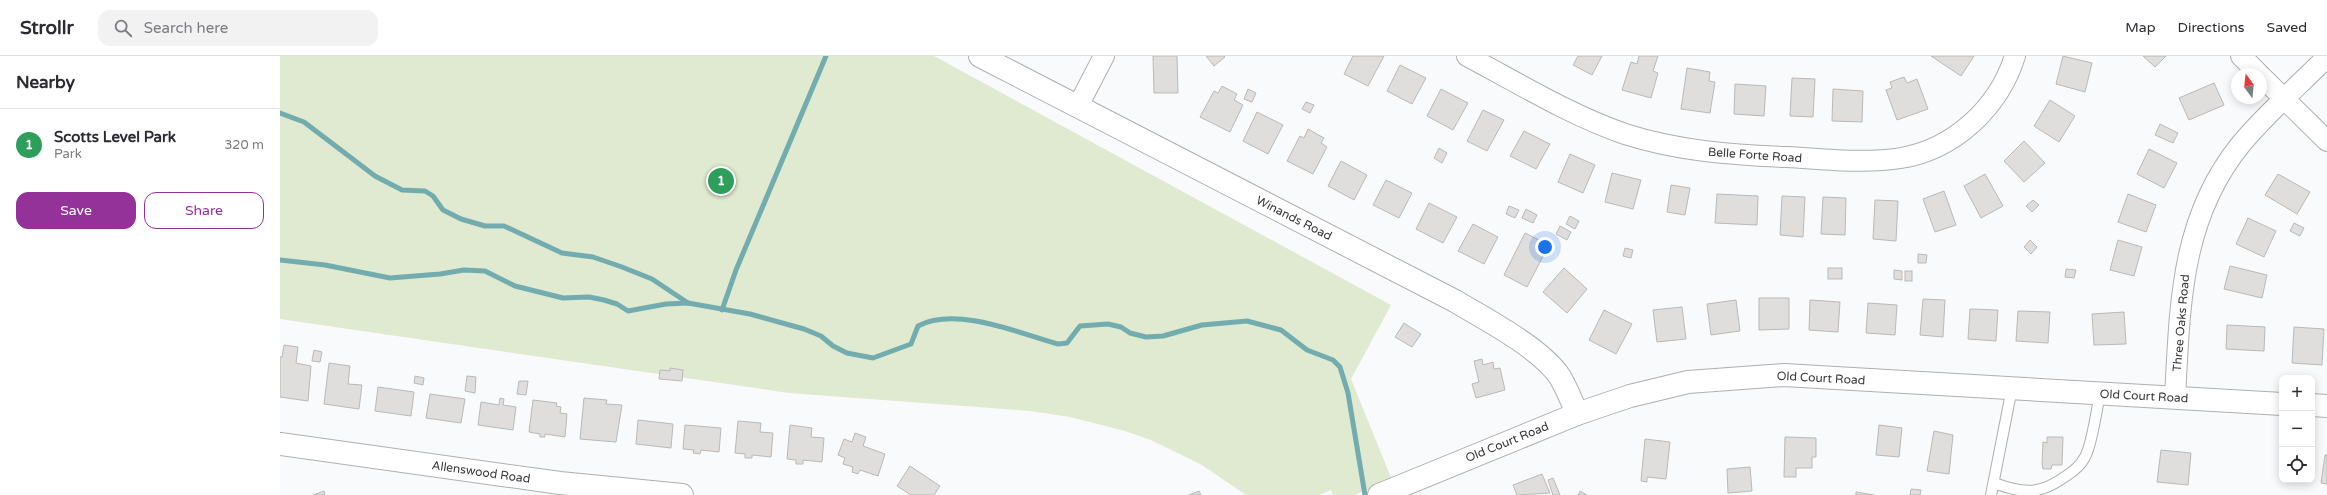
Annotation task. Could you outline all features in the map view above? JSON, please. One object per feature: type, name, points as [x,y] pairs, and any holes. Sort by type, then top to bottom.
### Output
[{"type":"street","name":"Winands Road","points":[[980,56],[1455,301],[1490,321],[1525,346],[1559,376],[1577,414]]},
{"type":"street","points":[[1078,106],[1104,56]]},
{"type":"street","name":"Belle Forte Road","points":[[1467,56],[1579,115],[1625,134],[1672,146],[1723,154],[1867,161],[1908,157],[1928,151],[1952,139],[1975,122],[1995,99],[2009,74],[2014,56]]},
{"type":"street","points":[[2241,56],[2253,68]]},
{"type":"street","name":"Three Oaks Road","points":[[2175,398],[2180,298],[2187,257],[2197,223],[2215,182],[2241,144],[2327,58]]},
{"type":"street","points":[[2267,82],[2327,141]]},
{"type":"street","name":"Old Court Road","points":[[1381,494],[1577,414],[1658,388],[1688,382],[1784,375],[2279,404]]},
{"type":"street","points":[[2315,405],[2327,406]]},
{"type":"street","name":"Allenswood Road","points":[[280,444],[559,489],[682,495]]},
{"type":"lane","points":[[1991,495],[2012,388]]},
{"type":"lane","points":[[1994,483],[2013,490],[2035,492],[2052,486],[2076,469],[2086,456],[2100,394]]},
{"type":"green space","points":[[280,56],[934,56],[1391,305],[1351,379],[1392,480],[1354,495],[1333,495],[1331,490],[1319,495],[1246,495],[1202,465],[1151,440],[1125,431],[1070,417],[1030,411],[789,393],[280,319]]},
{"type":"building","points":[[1153,56],[1177,56],[1178,93],[1154,93]]},
{"type":"building","points":[[1206,56],[1224,56],[1225,57],[1214,66]]},
{"type":"building","points":[[1353,56],[1384,56],[1368,86],[1344,74]]},
{"type":"building","points":[[1578,56],[1602,56],[1592,75],[1573,65]]},
{"type":"building","points":[[1639,56],[1658,56],[1653,71],[1658,73],[1651,98],[1622,90],[1631,62],[1637,64]]},
{"type":"building","points":[[1931,56],[1974,56],[1961,76]]},
{"type":"building","points":[[2063,56],[2092,63],[2085,92],[2056,84]]},
{"type":"building","points":[[2143,56],[2166,56],[2155,67]]},
{"type":"building","points":[[1400,65],[1426,78],[1412,104],[1387,91]]},
{"type":"building","points":[[1687,68],[1710,72],[1709,81],[1715,82],[1710,113],[1681,109]]},
{"type":"building","points":[[1904,77],[1907,83],[1917,79],[1928,109],[1897,120],[1886,90],[1892,88],[1890,82]]},
{"type":"building","points":[[1792,78],[1815,79],[1813,117],[1790,116]]},
{"type":"building","points":[[2214,83],[2224,105],[2189,120],[2179,98]]},
{"type":"building","points":[[1735,84],[1766,86],[1764,116],[1734,114]]},
{"type":"building","points":[[1222,86],[1237,94],[1234,100],[1243,105],[1230,132],[1200,117],[1214,91],[1218,93]]},
{"type":"building","points":[[1248,89],[1256,93],[1252,102],[1244,99]]},
{"type":"building","points":[[1441,89],[1468,103],[1453,130],[1427,116]]},
{"type":"building","points":[[1833,89],[1863,91],[1862,122],[1832,121]]},
{"type":"building","points":[[2050,100],[2075,116],[2059,142],[2034,126]]},
{"type":"building","points":[[1306,102],[1314,105],[1310,113],[1302,109]]},
{"type":"building","points":[[1483,110],[1504,120],[1487,151],[1467,141]]},
{"type":"building","points":[[1257,112],[1283,125],[1268,154],[1243,141]]},
{"type":"building","points":[[2160,124],[2178,133],[2173,143],[2155,135]]},
{"type":"building","points":[[1308,129],[1324,138],[1321,143],[1327,147],[1313,174],[1287,161],[1300,136],[1304,138]]},
{"type":"building","points":[[1524,131],[1550,144],[1536,169],[1510,156]]},
{"type":"building","points":[[2024,141],[2045,163],[2024,182],[2004,161]]},
{"type":"building","points":[[1439,148],[1447,153],[1442,163],[1434,158]]},
{"type":"building","points":[[2149,149],[2177,163],[2164,188],[2137,174]]},
{"type":"building","points":[[1570,154],[1595,165],[1583,193],[1558,182]]},
{"type":"building","points":[[1341,161],[1367,175],[1354,200],[1328,186]]},
{"type":"building","points":[[1612,173],[1641,180],[1633,209],[1605,202]]},
{"type":"building","points":[[1985,174],[2003,206],[1981,218],[1964,186]]},
{"type":"building","points":[[2278,174],[2310,192],[2297,214],[2265,195]]},
{"type":"building","points":[[1386,180],[1412,193],[1399,218],[1373,205]]},
{"type":"building","points":[[1671,185],[1690,188],[1685,215],[1667,212]]},
{"type":"building","points":[[1944,191],[1956,225],[1935,232],[1923,199]]},
{"type":"building","points":[[1717,194],[1758,196],[1757,225],[1715,223]]},
{"type":"building","points":[[2128,194],[2156,205],[2146,232],[2118,222]]},
{"type":"building","points":[[1782,196],[1805,197],[1803,237],[1780,235]]},
{"type":"building","points":[[1823,197],[1846,198],[1845,235],[1821,234]]},
{"type":"building","points":[[1875,200],[1898,201],[1896,241],[1873,239]]},
{"type":"building","points":[[2033,200],[2039,205],[2032,212],[2026,206]]},
{"type":"building","points":[[1429,203],[1457,217],[1443,243],[1416,229]]},
{"type":"building","points":[[1509,206],[1519,210],[1515,218],[1506,214]]},
{"type":"building","points":[[1526,209],[1537,215],[1533,223],[1522,218]]},
{"type":"building","points":[[1570,216],[1579,221],[1575,229],[1566,224]]},
{"type":"building","points":[[2248,218],[2276,231],[2264,257],[2236,244]]},
{"type":"building","points":[[2294,223],[2304,228],[2300,236],[2290,231]]},
{"type":"building","points":[[1473,224],[1498,237],[1484,264],[1458,251]]},
{"type":"building","points":[[1560,226],[1571,232],[1567,240],[1556,234]]},
{"type":"building","points":[[1525,233],[1549,245],[1527,287],[1504,275]]},
{"type":"building","points":[[2030,240],[2037,247],[2031,254],[2024,247]]},
{"type":"building","points":[[2118,240],[2142,247],[2134,276],[2110,270]]},
{"type":"building","points":[[1625,248],[1633,250],[1631,258],[1623,256]]},
{"type":"building","points":[[1918,254],[1927,255],[1926,263],[1918,263]]},
{"type":"building","points":[[2230,266],[2267,275],[2262,298],[2224,289]]},
{"type":"building","points":[[1564,268],[1587,289],[1567,313],[1543,292]]},
{"type":"building","points":[[1828,268],[1842,268],[1842,279],[1828,279]]},
{"type":"building","points":[[2066,269],[2076,270],[2074,278],[2065,277]]},
{"type":"building","points":[[1894,270],[1902,271],[1902,280],[1894,279]]},
{"type":"building","points":[[1905,271],[1912,271],[1912,281],[1905,281]]},
{"type":"building","points":[[1759,298],[1789,298],[1789,329],[1759,330]]},
{"type":"building","points":[[1923,299],[1945,300],[1943,337],[1920,335]]},
{"type":"building","points":[[1736,300],[1740,331],[1711,335],[1707,304]]},
{"type":"building","points":[[1810,300],[1840,302],[1838,332],[1809,330]]},
{"type":"building","points":[[1868,303],[1897,305],[1895,335],[1866,333]]},
{"type":"building","points":[[1682,307],[1686,339],[1657,342],[1653,310]]},
{"type":"building","points":[[1970,309],[1998,310],[1996,341],[1968,339]]},
{"type":"building","points":[[1604,310],[1632,324],[1616,354],[1589,340]]},
{"type":"building","points":[[2018,311],[2050,312],[2048,343],[2016,341]]},
{"type":"building","points":[[2124,312],[2126,344],[2094,345],[2092,314]]},
{"type":"building","points":[[1404,323],[1421,334],[1412,347],[1395,337]]},
{"type":"building","points":[[2227,325],[2265,327],[2264,351],[2226,349]]},
{"type":"building","points":[[2294,327],[2324,329],[2322,365],[2292,363]]},
{"type":"building","points":[[284,345],[298,347],[296,363],[311,366],[308,401],[280,397],[280,357],[282,357]]},
{"type":"building","points":[[314,350],[322,352],[320,362],[312,361]]},
{"type":"building","points":[[1482,359],[1483,365],[1493,362],[1494,369],[1500,368],[1505,390],[1476,398],[1472,384],[1479,382],[1474,361]]},
{"type":"building","points":[[329,363],[350,366],[348,384],[362,385],[359,409],[324,404]]},
{"type":"building","points":[[670,368],[683,370],[682,381],[659,379],[660,370],[670,371]]},
{"type":"building","points":[[415,376],[424,378],[423,385],[414,383]]},
{"type":"building","points":[[467,376],[476,377],[475,393],[465,391]]},
{"type":"building","points":[[519,381],[528,381],[526,395],[517,394]]},
{"type":"building","points":[[378,387],[414,392],[411,416],[375,411]]},
{"type":"building","points":[[430,394],[465,399],[461,423],[426,418]]},
{"type":"building","points":[[500,398],[504,399],[503,405],[516,407],[513,430],[478,425],[481,402],[499,405]]},
{"type":"building","points":[[584,398],[607,400],[606,404],[622,405],[616,442],[580,439]]},
{"type":"building","points":[[533,400],[557,403],[556,406],[561,407],[560,413],[567,414],[565,437],[545,434],[545,437],[540,437],[540,434],[529,432]]},
{"type":"building","points":[[638,420],[673,424],[671,448],[636,444]]},
{"type":"building","points":[[738,421],[761,423],[760,432],[773,433],[771,457],[752,455],[752,458],[745,458],[745,454],[735,453]]},
{"type":"building","points":[[685,425],[721,428],[719,452],[701,450],[700,454],[693,453],[694,450],[683,449]]},
{"type":"building","points":[[790,425],[812,428],[811,437],[824,438],[822,462],[803,460],[803,464],[796,464],[796,460],[787,459]]},
{"type":"building","points":[[1879,425],[1902,428],[1899,457],[1876,455]]},
{"type":"building","points":[[1934,431],[1953,435],[1949,474],[1927,471]]},
{"type":"building","points":[[855,433],[866,437],[863,446],[885,454],[878,476],[860,470],[858,474],[852,472],[853,467],[843,464],[845,458],[838,455],[844,439],[852,442]]},
{"type":"building","points":[[1785,437],[1816,438],[1816,457],[1812,457],[1812,468],[1796,468],[1796,477],[1784,477]]},
{"type":"building","points":[[2047,437],[2063,437],[2062,465],[2052,465],[2051,469],[2043,469],[2043,442],[2047,443]]},
{"type":"building","points":[[1645,439],[1670,442],[1666,479],[1647,477],[1647,482],[1641,481]]},
{"type":"building","points":[[2161,450],[2191,453],[2188,485],[2157,482]]},
{"type":"building","points":[[2325,455],[2327,455],[2327,484],[2321,483]]},
{"type":"building","points":[[910,466],[940,486],[934,495],[911,495],[897,486]]},
{"type":"building","points":[[1750,467],[1752,491],[1728,493],[1727,469]]},
{"type":"building","points":[[1542,474],[1550,493],[1517,495],[1513,485]]},
{"type":"building","points":[[1553,478],[1560,495],[1553,495],[1548,480]]},
{"type":"building","points":[[1911,489],[1921,490],[1920,495],[1910,495]]},
{"type":"building","points":[[324,491],[325,495],[313,495]]},
{"type":"building","points":[[1199,491],[1201,495],[1189,495]]},
{"type":"building","points":[[1580,491],[1587,495],[1578,495]]},
{"type":"building","points":[[1856,492],[1874,495],[1856,495]]},
{"type":"waterway","points":[[722,310],[736,270],[826,56]]},
{"type":"waterway","points":[[280,113],[304,122],[375,176],[402,190],[425,191],[433,196],[443,210],[461,219],[485,226],[504,226],[562,253],[593,257],[622,267],[652,279],[688,303]]},
{"type":"waterway","points":[[280,260],[325,265],[390,278],[440,274],[464,270],[485,271],[515,286],[563,298],[589,297],[604,300],[617,304],[628,311],[666,304],[688,303],[750,314],[804,329],[821,336],[833,346],[847,353],[873,358],[911,344],[918,326],[933,321],[950,319],[988,323],[1058,344],[1067,343],[1080,326],[1108,324],[1121,327],[1130,333],[1146,337],[1163,336],[1202,325],[1247,321],[1281,330],[1307,350],[1333,360],[1340,367],[1348,393],[1365,495]]},
{"type":"place","name":"Scotts Level Park","points":[[721,181]]}]
